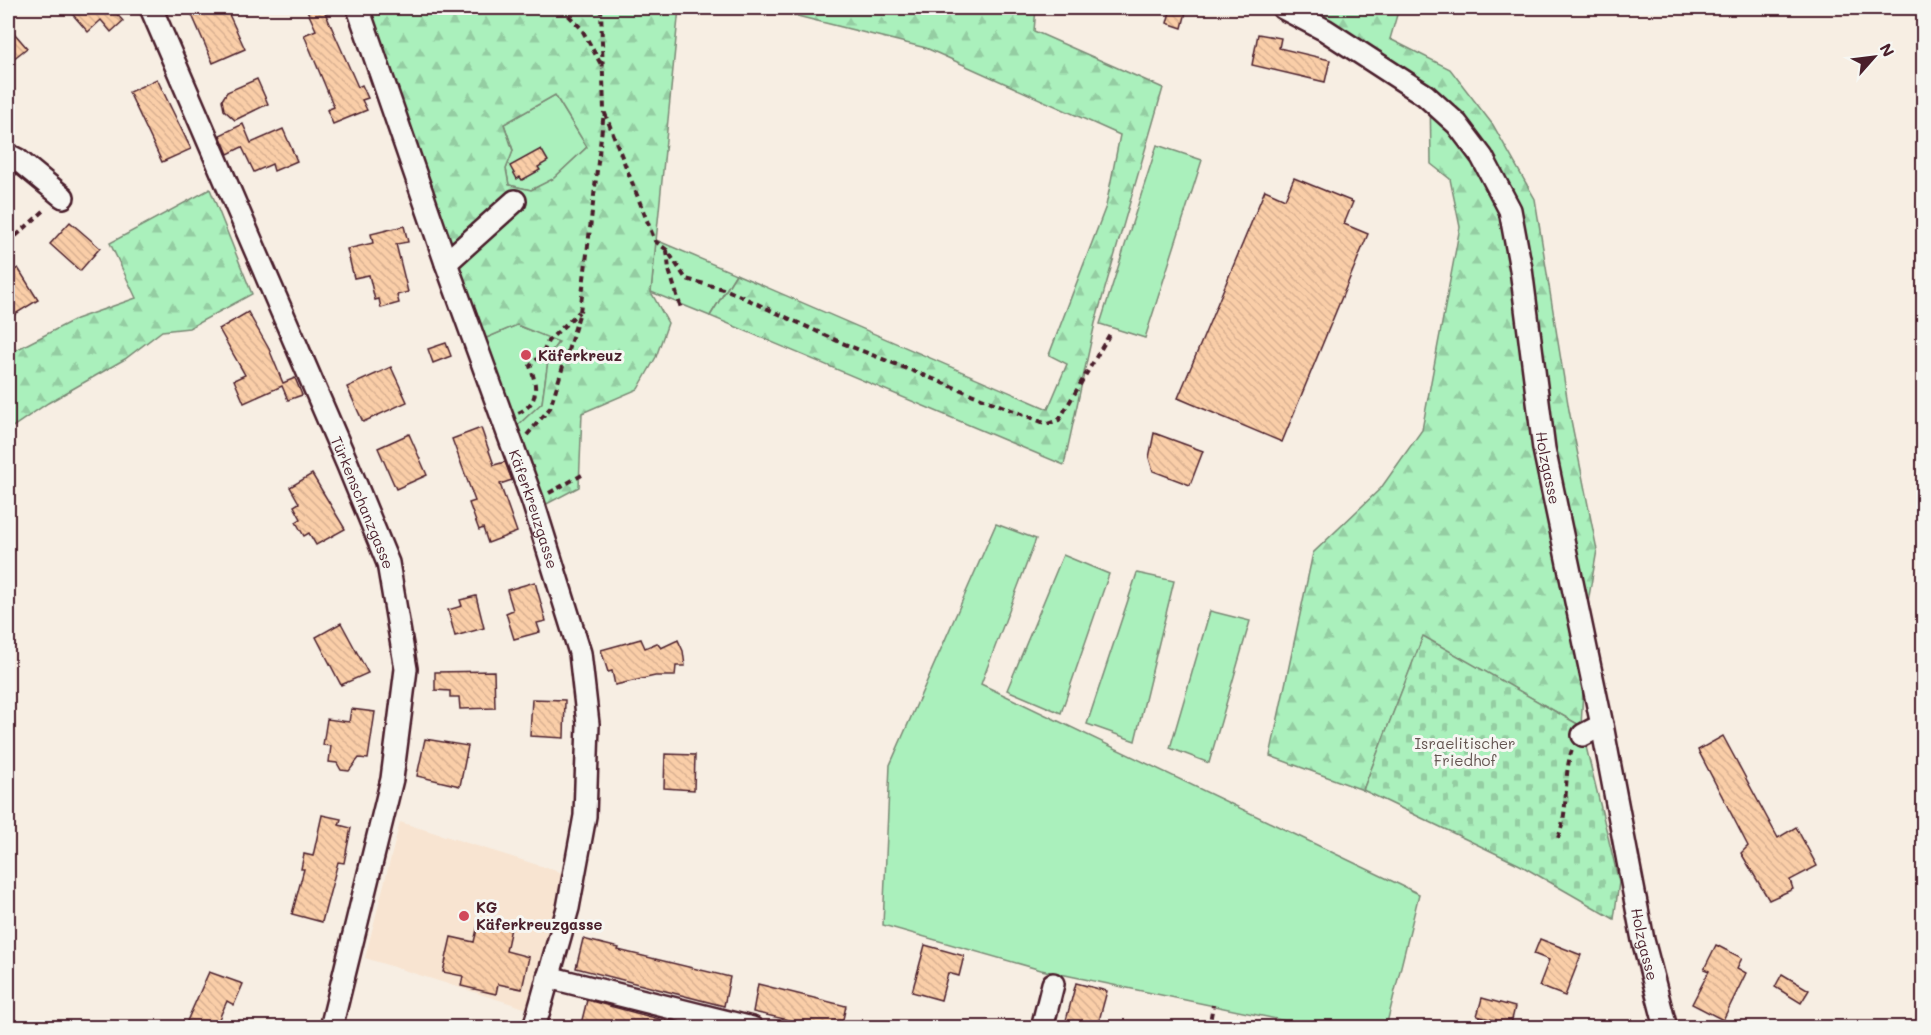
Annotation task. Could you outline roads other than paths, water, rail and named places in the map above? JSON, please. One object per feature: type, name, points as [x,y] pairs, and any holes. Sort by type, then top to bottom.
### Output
[{"type":"street","name":"Türkenschanzgasse","points":[[151,8],[343,452],[388,563],[406,669],[405,680],[392,779],[331,1028]]},
{"type":"street","name":"Käferkreuzgasse","points":[[358,8],[446,263],[533,502],[580,653],[588,724],[585,816],[568,908],[534,1028]]},
{"type":"street","name":"Holzgasse","points":[[1283,8],[1325,30],[1425,95],[1456,124],[1499,186],[1510,210],[1521,269],[1544,449],[1602,725],[1643,940],[1666,1028]]},
{"type":"street","points":[[8,155],[18,160],[63,197]]},
{"type":"street","points":[[446,263],[515,201]]},
{"type":"street","points":[[1583,735],[1602,725]]},
{"type":"street","points":[[548,977],[752,1028]]},
{"type":"street","points":[[1042,1028],[1053,984]]},
{"type":"place","name":"Käferkreuz","points":[[526,355]]},
{"type":"place","name":"KG Käferkreuzgasse","points":[[464,916]]},
{"type":"park label","name":"Israelitischer Friedhof","points":[[1465,752]]}]
